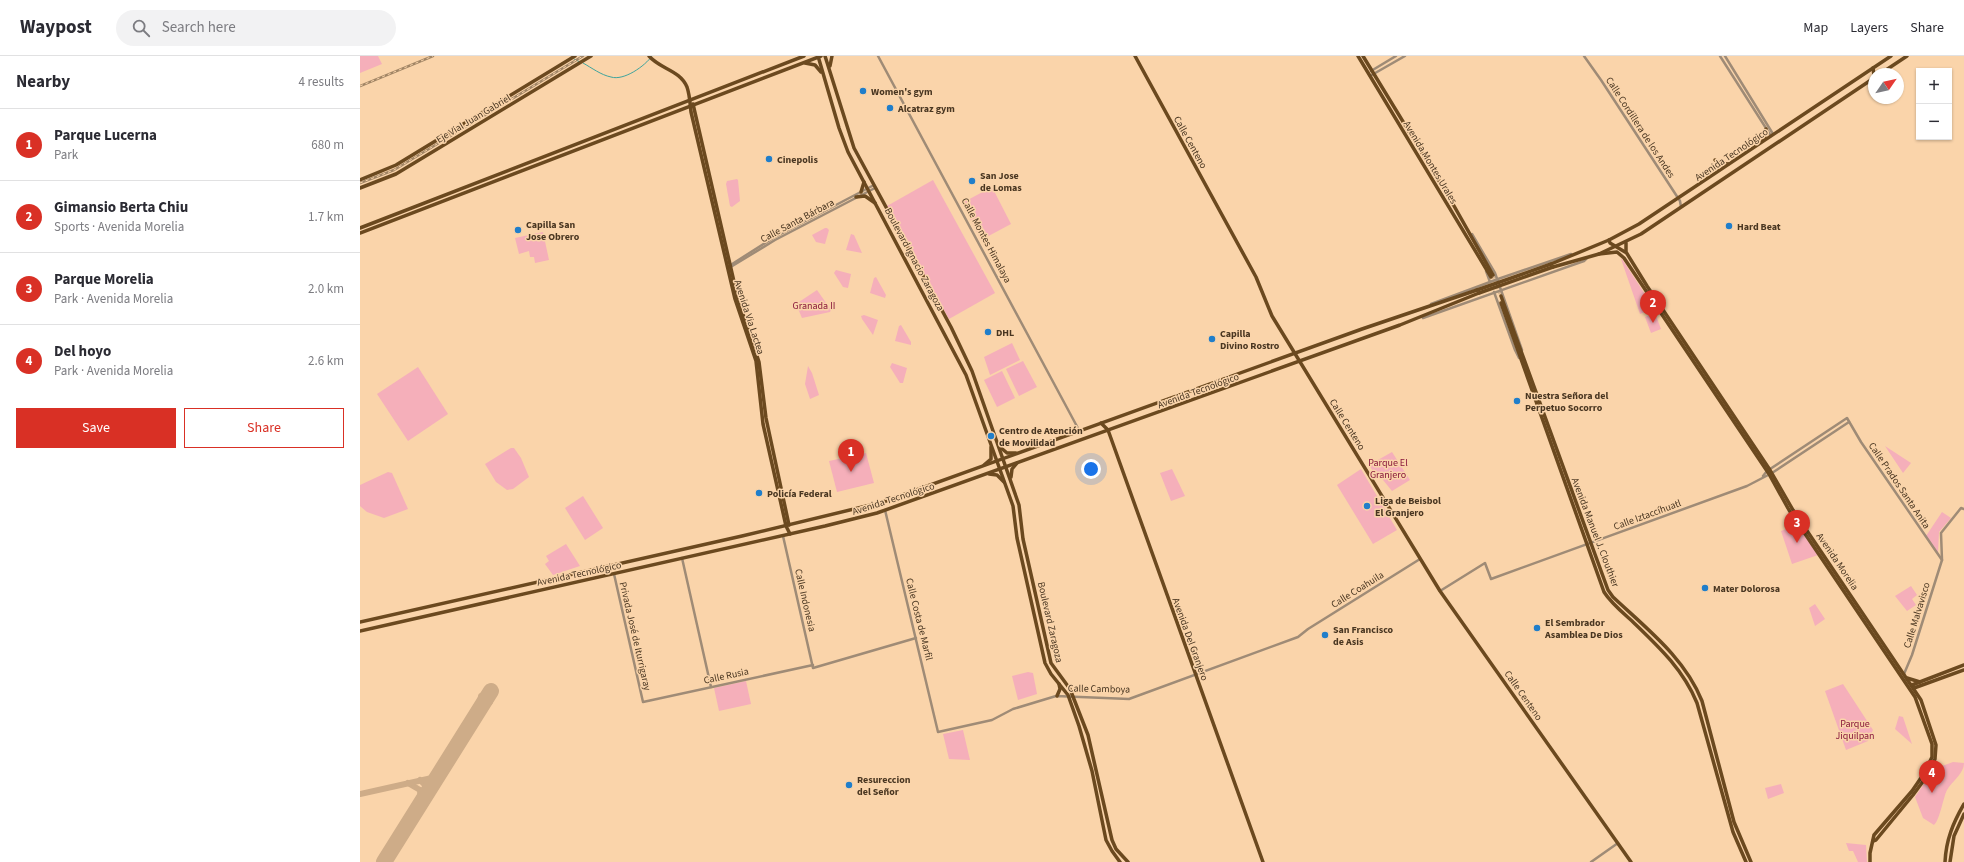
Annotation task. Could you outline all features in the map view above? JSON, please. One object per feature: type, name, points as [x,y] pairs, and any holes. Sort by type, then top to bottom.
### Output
[{"type":"main road","name":"Eje Vial Juan Gabriel","points":[[360,180],[396,165],[575,56]]},
{"type":"main road","name":"Eje Vial Juan Gabriel","points":[[360,188],[396,174],[591,56]]},
{"type":"main road","points":[[649,56],[652,61],[682,78],[687,86],[692,105]]},
{"type":"main road","points":[[360,228],[798,57],[804,56]]},
{"type":"main road","points":[[360,233],[819,56]]},
{"type":"main road","name":"Boulevard Ignacio Zaragoza","points":[[819,56],[823,76],[843,140],[876,205],[961,363],[1000,469]]},
{"type":"main road","name":"Boulevard Ignacio Zaragoza","points":[[825,56],[851,141],[968,360],[1006,467]]},
{"type":"main road","points":[[832,56],[830,64],[832,75]]},
{"type":"main road","name":"Calle Centeno","points":[[1135,56],[1256,277],[1272,316],[1420,559],[1440,591],[1630,862]]},
{"type":"main road","name":"Avenida Montes Urales","points":[[1358,56],[1453,209]]},
{"type":"main road","name":"Avenida Montes Urales","points":[[1363,56],[1492,276]]},
{"type":"main road","name":"Avenida Tecnológico","points":[[1873,68],[1890,56]]},
{"type":"main road","points":[[1889,68],[1907,56]]},
{"type":"main road","points":[[804,62],[817,67],[823,76]]},
{"type":"main road","points":[[782,64],[782,70]]},
{"type":"main road","name":"Avenida Tecnológico","points":[[360,631],[783,536],[885,510],[1412,320],[1444,305],[1552,265],[1574,254],[1609,240],[1639,224],[1868,71]]},
{"type":"main road","name":"Avenida Tecnológico","points":[[1552,265],[1587,258],[1626,243],[1868,82]]},
{"type":"main road","name":"Avenida Via Lactea","points":[[692,105],[739,313],[756,361],[763,424],[790,534]]},
{"type":"main road","points":[[1761,142],[1765,136],[1766,129]]},
{"type":"main road","points":[[1772,135],[1779,141]]},
{"type":"main road","points":[[1715,160],[1720,164],[1730,164]]},
{"type":"main road","points":[[861,192],[864,180]]},
{"type":"main road","points":[[856,197],[867,197],[876,205]]},
{"type":"main road","name":"Avenida Morelia","points":[[1609,240],[1626,252],[1646,287]]},
{"type":"main road","points":[[1626,243],[1626,252]]},
{"type":"main road","name":"Avenida Morelia","points":[[1599,254],[1619,252],[1646,287],[1770,472],[1793,510],[1919,696],[1936,744],[1935,759],[1927,776],[1913,795],[1876,840],[1873,841]]},
{"type":"main road","name":"Avenida Manuel J. Clouthier","points":[[1498,297],[1589,543],[1606,595],[1680,670],[1692,692],[1698,706],[1733,832],[1746,862]]},
{"type":"main road","name":"Avenida Tecnológico","points":[[362,622],[867,507],[1048,444],[1101,423],[1362,329],[1412,313],[1444,305]]},
{"type":"main road","points":[[1362,329],[1366,336]]},
{"type":"main road","points":[[1204,387],[1201,392],[1206,395]]},
{"type":"main road","points":[[1194,390],[1196,394],[1195,399]]},
{"type":"main road","name":"Avenida Del Granjero","points":[[1101,423],[1108,430],[1263,862]]},
{"type":"main road","points":[[1112,442],[1112,433],[1117,427]]},
{"type":"main road","points":[[1057,440],[1057,445],[1060,448]]},
{"type":"main road","points":[[998,443],[1007,453],[1025,451]]},
{"type":"main road","points":[[1048,444],[1051,446],[1050,451]]},
{"type":"main road","points":[[978,468],[991,459],[991,446]]},
{"type":"main road","points":[[1012,484],[1011,472],[1018,462]]},
{"type":"main road","name":"Boulevard Zaragoza","points":[[1006,467],[1019,505],[1023,539],[1050,660],[1054,669],[1066,683],[1074,696],[1090,742],[1112,840],[1116,849],[1128,862]]},
{"type":"main road","name":"Boulevard Zaragoza","points":[[1000,469],[1013,508],[1016,535],[1045,663],[1051,674],[1068,695],[1084,742],[1106,840],[1120,862]]},
{"type":"main road","name":"Avenida Morelia","points":[[1770,472],[1789,510],[1915,697],[1931,740],[1932,753],[1929,766],[1912,791],[1874,835],[1870,853],[1870,862]]},
{"type":"main road","points":[[986,474],[997,475],[1007,487]]},
{"type":"main road","points":[[938,483],[935,488],[939,491]]},
{"type":"main road","points":[[921,498],[929,492],[928,486]]},
{"type":"main road","name":"Avenida Manuel J. Clouthier","points":[[1589,543],[1612,596],[1674,655],[1684,667],[1695,685],[1702,701],[1734,822],[1752,862]]},
{"type":"main road","points":[[362,622],[366,629]]},
{"type":"main road","points":[[1906,678],[1922,684],[1964,665]]},
{"type":"main road","points":[[1913,687],[1964,670]]},
{"type":"main road","points":[[1057,696],[1060,688],[1058,683]]},
{"type":"main road","points":[[1919,696],[1922,684]]},
{"type":"main road","points":[[1945,862],[1947,842],[1953,823],[1964,804]]},
{"type":"main road","points":[[1950,862],[1954,836],[1964,814]]},
{"type":"street","name":"Calle Montes Himalaya","points":[[878,56],[1080,432]]},
{"type":"street","points":[[1369,75],[1396,56]]},
{"type":"street","points":[[1373,72],[1405,56]]},
{"type":"street","name":"Calle Cordillera de los Andes","points":[[1584,56],[1678,198],[1681,207]]},
{"type":"street","points":[[1720,56],[1766,129],[1772,135]]},
{"type":"street","points":[[1726,56],[1772,135]]},
{"type":"street","name":"Calle Santa Bárbara","points":[[729,267],[808,221],[874,186]]},
{"type":"street","name":"Calle Santa Bárbara","points":[[850,199],[868,189]]},
{"type":"street","points":[[1453,209],[1490,263],[1498,279],[1521,346],[1521,357]]},
{"type":"street","points":[[1453,209],[1454,217],[1485,270],[1494,292],[1498,297]]},
{"type":"street","name":"Avenida Tecnológico","points":[[1412,313],[1498,279],[1574,254]]},
{"type":"street","name":"Avenida Tecnológico","points":[[1412,320],[1584,261],[1587,258]]},
{"type":"street","points":[[1487,295],[1498,297]]},
{"type":"street","name":"Calle Iztaccíhuatl","points":[[1770,472],[1847,418]]},
{"type":"street","name":"Calle Prados Santa Anita","points":[[1847,418],[1942,560]]},
{"type":"street","name":"Calle Iztaccíhuatl","points":[[1440,591],[1485,563],[1491,579],[1747,486],[1849,422]]},
{"type":"street","name":"Calle Malvavisco","points":[[1904,674],[1912,655],[1942,560],[1941,533],[1962,509]]},
{"type":"street","name":"Calle Costa de Marfil","points":[[885,510],[938,732]]},
{"type":"street","name":"Calle Indonesia","points":[[783,536],[813,666]]},
{"type":"street","points":[[682,558],[711,687]]},
{"type":"street","name":"Calle Coahuila","points":[[1302,634],[1420,559]]},
{"type":"street","name":"Privada José de Iturrigaray","points":[[614,574],[643,702]]},
{"type":"street","name":"Calle Camboya","points":[[938,732],[992,720],[1013,709],[1057,696],[1068,695],[1129,698],[1296,638],[1302,634]]},
{"type":"street","name":"Calle Rusia","points":[[643,702],[813,666],[916,638]]},
{"type":"street","points":[[1590,862],[1618,843]]},
{"type":"green space","points":[[360,56],[378,56],[382,64],[360,73]]},
{"type":"green space","points":[[737,179],[740,201],[732,207],[730,206],[726,184],[727,181]]},
{"type":"green space","points":[[933,180],[995,293],[949,319],[887,206]]},
{"type":"green space","points":[[992,187],[1011,224],[981,240],[962,203]]},
{"type":"green space","points":[[825,228],[829,230],[825,244],[816,242],[812,235]]},
{"type":"green space","points":[[543,232],[549,260],[535,263],[534,257],[530,257],[529,251],[519,254],[515,238]]},
{"type":"green space","points":[[851,234],[854,235],[862,253],[846,250]]},
{"type":"green space","points":[[1622,259],[1654,308],[1640,314]]},
{"type":"green space","points":[[836,270],[851,274],[848,288],[843,287],[834,273]]},
{"type":"green space","points":[[876,277],[886,295],[885,298],[870,293],[874,278]]},
{"type":"green space","name":"Granada II","points":[[817,290],[831,310],[830,312],[802,318],[796,304]]},
{"type":"green space","points":[[1655,313],[1661,329],[1651,333],[1645,317]]},
{"type":"green space","points":[[864,315],[878,320],[873,335],[862,319],[861,316]]},
{"type":"green space","points":[[901,325],[911,342],[911,345],[895,341],[899,326]]},
{"type":"green space","points":[[1012,343],[1020,360],[990,375],[984,357]]},
{"type":"green space","points":[[1023,361],[1037,387],[1019,396],[1006,369]]},
{"type":"green space","points":[[892,363],[907,368],[903,383],[900,383],[890,367]]},
{"type":"green space","points":[[808,366],[812,373],[819,395],[810,399],[805,384]]},
{"type":"green space","points":[[418,367],[448,414],[408,441],[377,394]]},
{"type":"green space","points":[[1002,371],[1015,398],[997,407],[984,380]]},
{"type":"green space","points":[[1885,446],[1911,463],[1903,473]]},
{"type":"green space","points":[[511,448],[514,448],[521,458],[529,477],[513,489],[507,490],[496,482],[485,464]]},
{"type":"green space","name":"Parque El Granjero","points":[[1392,452],[1410,480],[1392,491],[1379,475],[1377,477],[1369,465]]},
{"type":"green space","points":[[866,453],[874,483],[837,492],[829,461]]},
{"type":"green space","points":[[1172,469],[1185,496],[1171,501],[1160,473]]},
{"type":"green space","name":"Liga de Beisbol El Granjero","points":[[1361,469],[1397,530],[1373,544],[1337,485]]},
{"type":"green space","points":[[388,472],[392,473],[408,509],[384,518],[367,512],[360,506],[360,485]]},
{"type":"green space","points":[[583,496],[603,528],[585,540],[565,508]]},
{"type":"green space","points":[[1942,512],[1951,518],[1939,532],[1938,553],[1926,536]]},
{"type":"green space","points":[[1797,525],[1818,555],[1792,564],[1781,531]]},
{"type":"green space","points":[[566,544],[580,566],[553,575],[545,564],[549,561],[546,556]]},
{"type":"green space","points":[[1911,586],[1917,595],[1912,599],[1916,605],[1907,611],[1895,596]]},
{"type":"green space","points":[[1815,604],[1825,619],[1815,626],[1809,608]]},
{"type":"green space","points":[[1028,672],[1033,673],[1037,694],[1018,700],[1012,676]]},
{"type":"green space","points":[[746,681],[751,704],[719,711],[714,688]]},
{"type":"green space","name":"Parque Jiquilpan","points":[[1843,684],[1873,730],[1868,741],[1846,750],[1825,691]]},
{"type":"green space","points":[[1899,716],[1903,717],[1912,744],[1895,729]]},
{"type":"green space","points":[[963,730],[970,760],[949,759],[943,734]]},
{"type":"green space","points":[[1953,762],[1964,763],[1962,771],[1947,790],[1938,819],[1934,825],[1923,818],[1915,797],[1934,769]]},
{"type":"green space","points":[[1781,784],[1784,793],[1768,799],[1765,788]]},
{"type":"green space","points":[[1846,843],[1866,845],[1867,862],[1858,862],[1853,851],[1849,851]]},
{"type":"waterway","points":[[583,63],[604,75],[616,78],[634,72],[652,56]]},
{"type":"waterway","points":[[574,59],[580,62]]},
{"type":"taxiway","points":[[479,713],[481,696],[488,694],[491,697],[490,702],[482,708]]},
{"type":"taxiway","points":[[360,794],[432,778],[442,770]]},
{"type":"taxiway","points":[[420,780],[427,787],[425,797]]},
{"type":"taxiway","points":[[408,783],[420,790],[421,803]]},
{"type":"runway","points":[[384,862],[491,691]]},
{"type":"tunnel","points":[[1493,275],[1501,296]]},
{"type":"railway","points":[[360,86],[433,56]]},
{"type":"railway","points":[[360,183],[394,170],[583,56]]},
{"type":"place","name":"Women's gym","points":[[863,91]]},
{"type":"place","name":"Alcatraz gym","points":[[890,108]]},
{"type":"place","name":"Cinepolis","points":[[769,159]]},
{"type":"place","name":"San Jose de Lomas","points":[[972,181]]},
{"type":"place","name":"Hard Beat","points":[[1729,226]]},
{"type":"place","name":"Capilla San Jose Obrero","points":[[518,230]]},
{"type":"place","name":"Gimansio Berta Chiu","points":[[1653,323]]},
{"type":"place","name":"DHL","points":[[988,332]]},
{"type":"place","name":"Capilla Divino Rostro","points":[[1212,339]]},
{"type":"place","name":"Nuestra Señora del Perpetuo Socorro","points":[[1517,401]]},
{"type":"place","name":"Centro de Atención de Movilidad","points":[[991,436]]},
{"type":"place","name":"Parque Lucerna","points":[[851,472]]},
{"type":"place","name":"Policía Federal","points":[[759,493]]},
{"type":"place","name":"Liga de Beisbol El Granjero","points":[[1367,506]]},
{"type":"place","name":"Parque Morelia","points":[[1797,543]]},
{"type":"place","name":"Mater Dolorosa","points":[[1705,588]]},
{"type":"place","name":"El Sembrador Asamblea De Dios","points":[[1537,628]]},
{"type":"place","name":"San Francisco de Asis","points":[[1325,635]]},
{"type":"place","name":"Resureccion del Señor","points":[[849,785]]},
{"type":"place","name":"Del hoyo","points":[[1932,793]]}]
